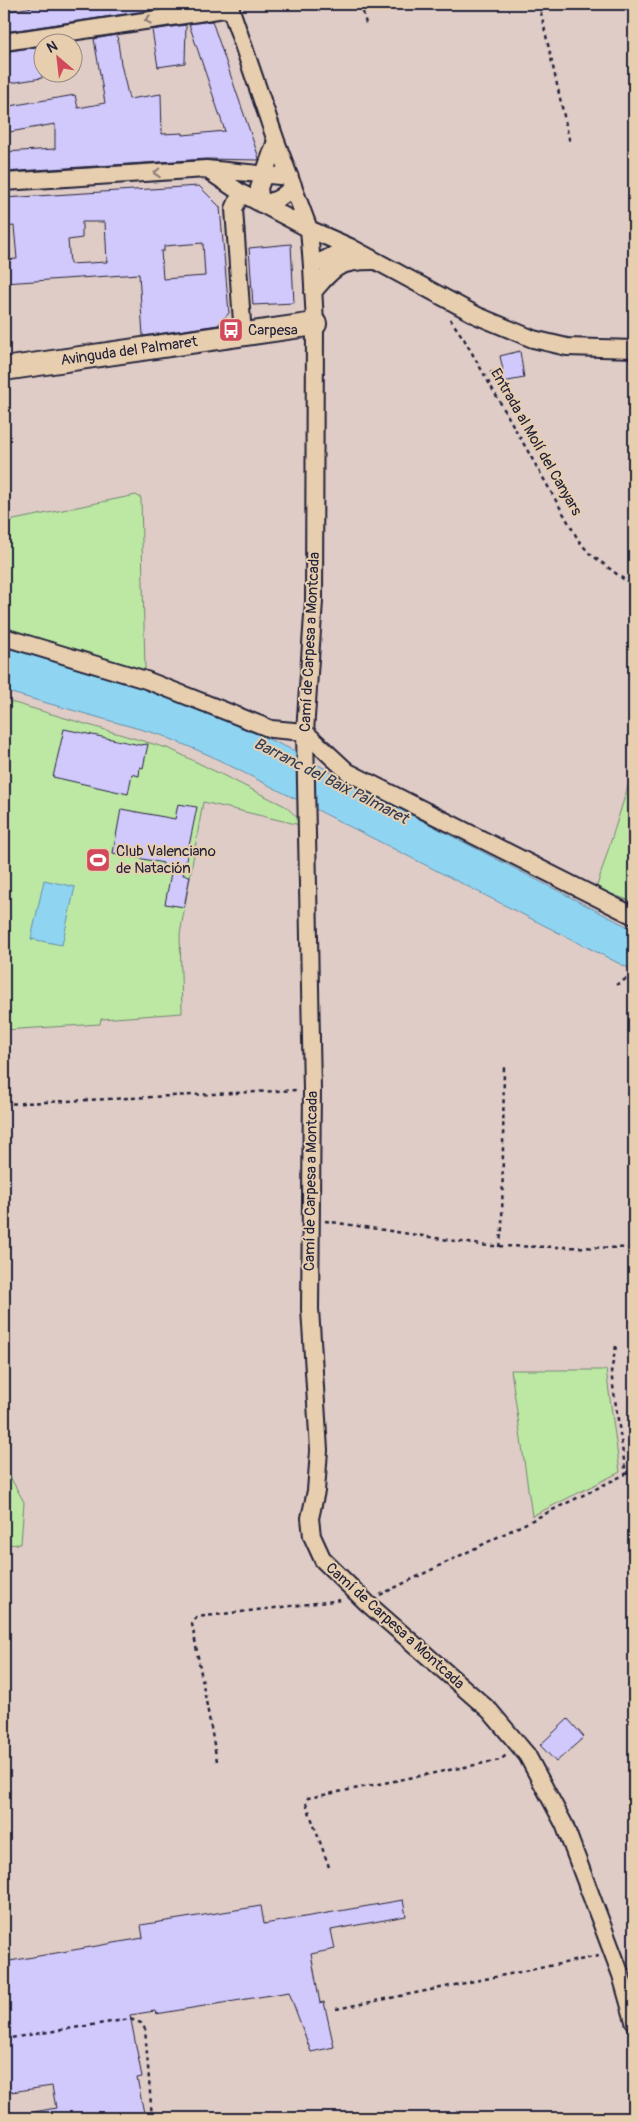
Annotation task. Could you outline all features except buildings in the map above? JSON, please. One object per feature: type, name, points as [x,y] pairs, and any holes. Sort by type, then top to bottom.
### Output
[{"type":"street","points":[[4,42],[230,6]]},
{"type":"street","name":"Camí de Carpesa a Montcada","points":[[230,6],[276,142],[321,261],[313,292],[315,324],[314,601],[305,737],[312,1090],[309,1218],[310,1309],[319,1450],[316,1491],[310,1518],[312,1536],[323,1560],[365,1601],[490,1712],[519,1745],[542,1779],[564,1824],[613,1953],[634,2021]]},
{"type":"street","points":[[261,204],[259,188],[276,142]]},
{"type":"street","points":[[206,169],[240,194],[309,229],[350,247],[478,316],[533,339],[567,347],[634,349]]},
{"type":"street","points":[[4,182],[206,169],[264,175],[291,181],[285,196],[274,202],[261,204]]},
{"type":"street","points":[[240,194],[234,209],[242,322]]},
{"type":"street","points":[[313,292],[321,261],[350,247]]},
{"type":"street","points":[[321,261],[377,262]]},
{"type":"street","name":"Avinguda del Palmaret","points":[[4,369],[315,324]]},
{"type":"street","points":[[4,637],[146,680],[271,729],[305,737],[348,772],[634,916]]},
{"type":"path","points":[[361,4],[366,24]]},
{"type":"path","points":[[539,4],[570,143]]},
{"type":"path","name":"Entrada al Molí del Canyars","points":[[449,317],[464,339],[579,541],[589,553],[634,587]]},
{"type":"path","points":[[616,985],[634,975]]},
{"type":"path","points":[[499,1246],[502,1229],[504,1065]]},
{"type":"path","points":[[4,1104],[312,1090]]},
{"type":"path","points":[[309,1218],[499,1246],[634,1248]]},
{"type":"path","points":[[616,1346],[611,1372],[626,1474]]},
{"type":"path","points":[[218,1761],[192,1624],[197,1617],[365,1601],[634,1470]]},
{"type":"path","points":[[329,1867],[306,1804],[308,1798],[500,1760],[519,1745]]},
{"type":"path","points":[[336,2009],[613,1953]]},
{"type":"path","points":[[4,2039],[130,2019],[141,2023],[145,2029],[152,2118]]},
{"type":"green space","points":[[136,495],[141,498],[145,670],[4,629],[4,522]]},
{"type":"green space","name":"Club Valenciano de Natación","points":[[4,700],[170,749],[285,806],[298,818],[300,825],[203,802],[180,934],[182,1013],[101,1019],[100,1024],[4,1030]]},
{"type":"green space","points":[[634,767],[634,902],[596,889]]},
{"type":"green space","points":[[511,1370],[606,1370],[620,1472],[532,1516]]},
{"type":"green space","points":[[4,1466],[24,1502],[21,1544],[4,1545]]},
{"type":"water","name":"Barranc del Baix Palmaret","points":[[4,647],[170,697],[293,750],[351,784],[634,930],[634,971],[209,755],[161,735],[4,691]]},
{"type":"water","points":[[44,880],[75,887],[62,945],[31,939]]},
{"type":"place","name":"Carpesa","points":[[231,330]]},
{"type":"place","name":"Club Valenciano de Natación","points":[[98,860]]}]
